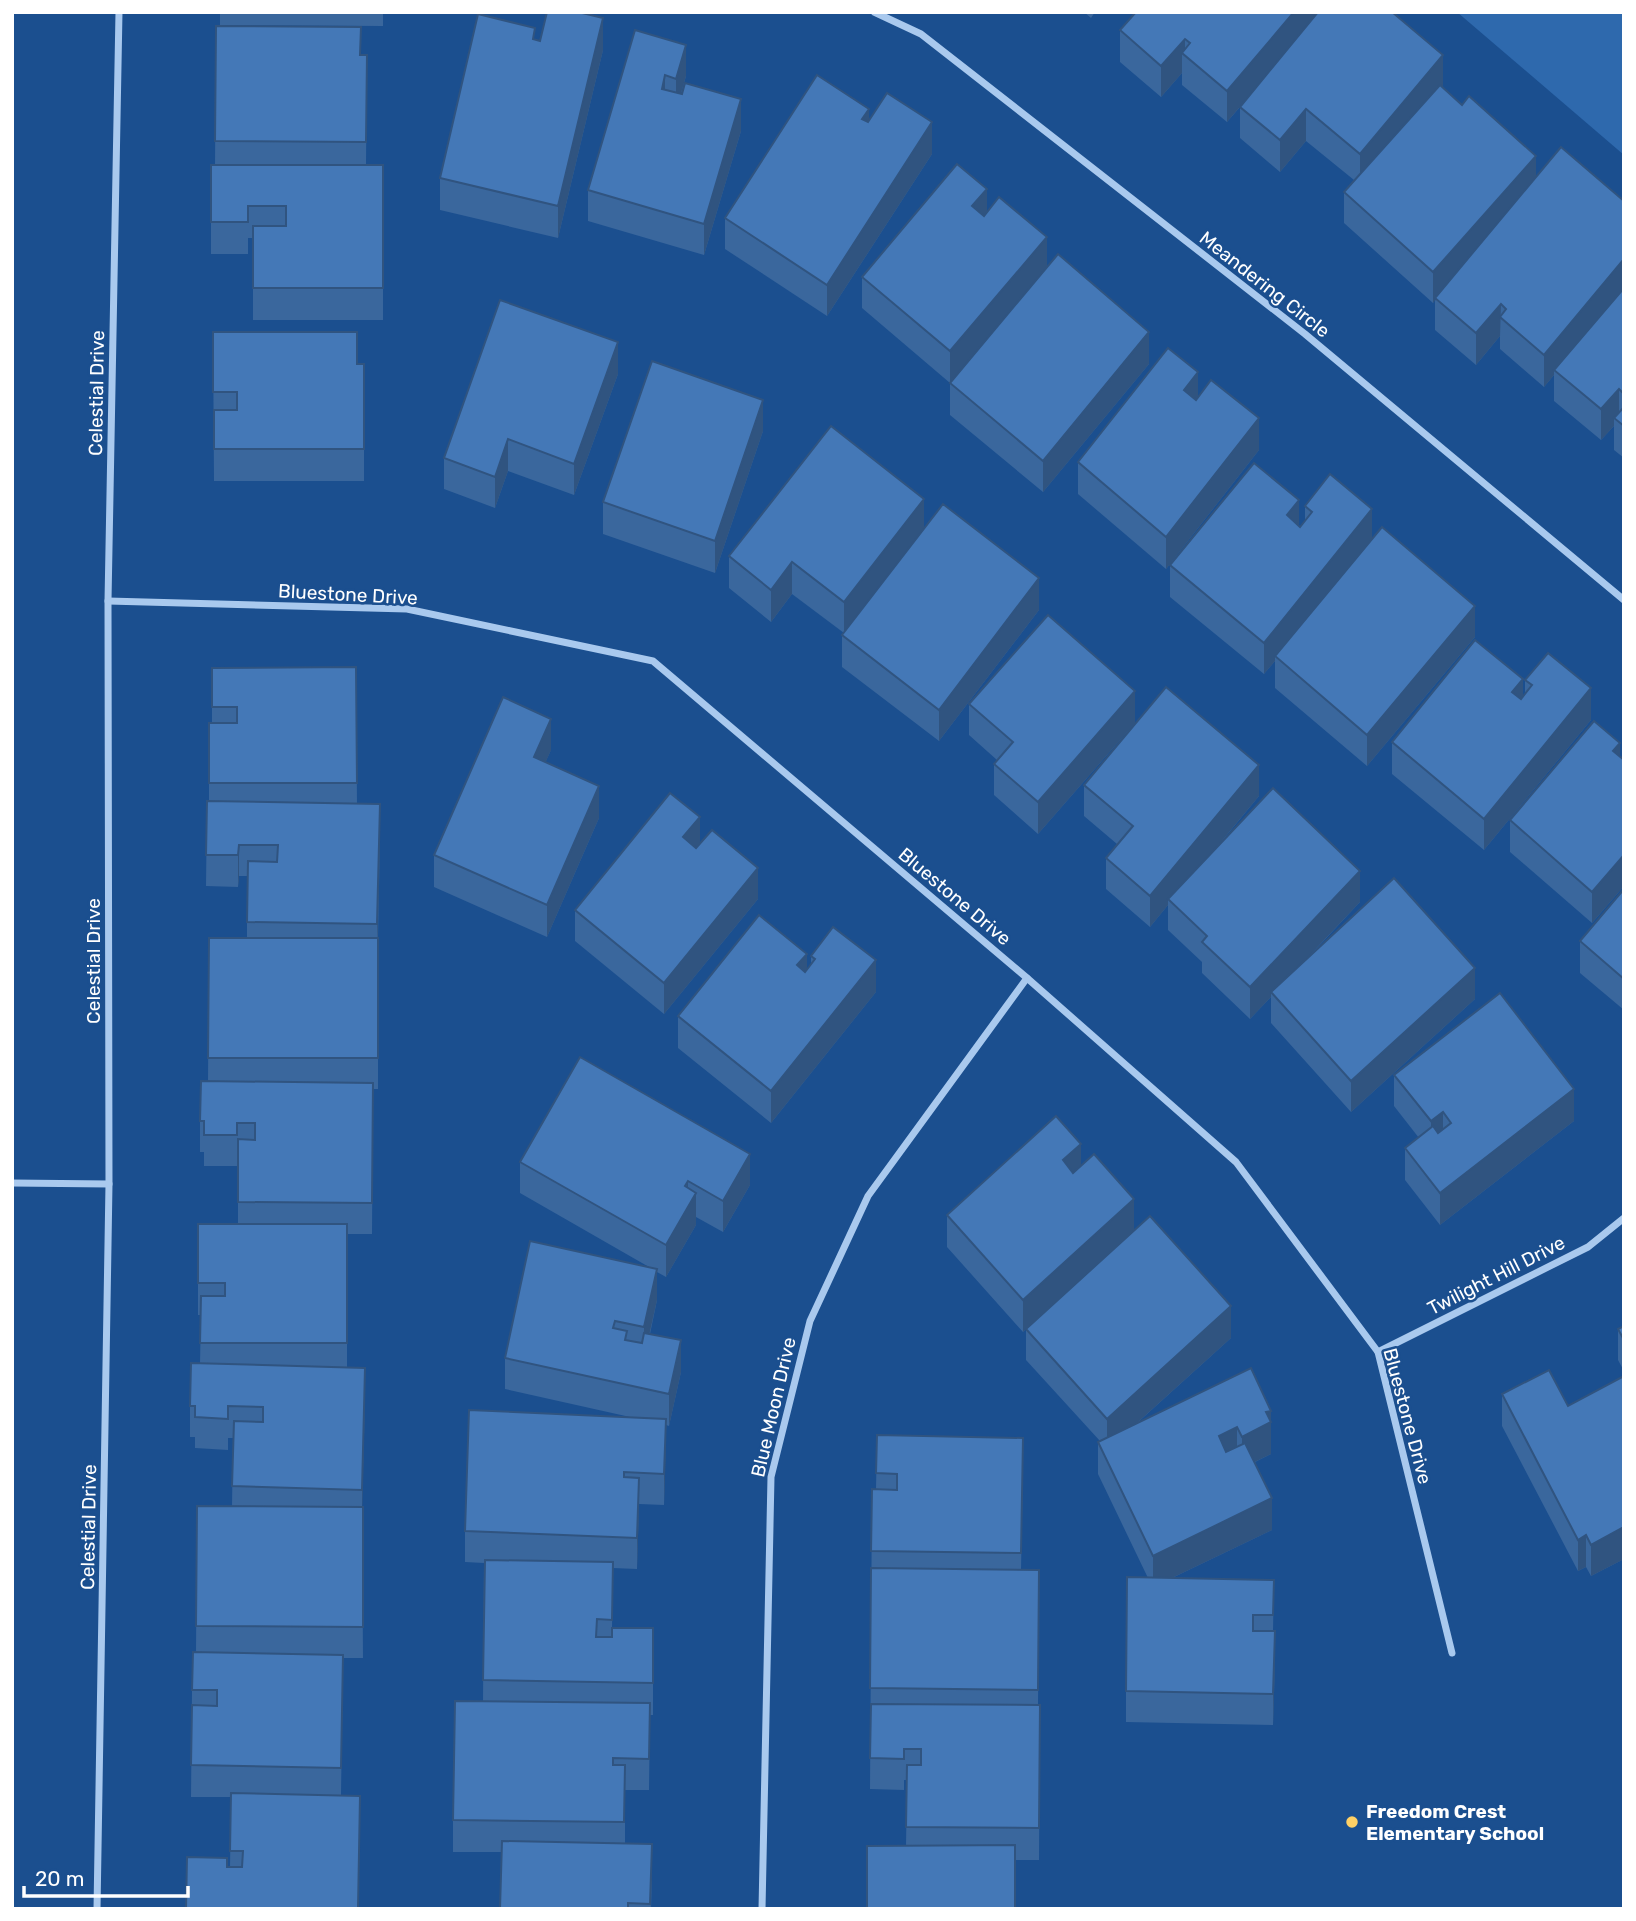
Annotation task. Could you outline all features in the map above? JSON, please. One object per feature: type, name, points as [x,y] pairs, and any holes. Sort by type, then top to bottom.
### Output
[{"type":"street","name":"Celestial Drive","points":[[97,1909],[109,1184],[108,601],[119,12]]},
{"type":"street","name":"Meandering Circle","points":[[874,12],[921,34],[1250,291],[1624,600]]},
{"type":"street","name":"Bluestone Drive","points":[[108,601],[407,609],[653,661],[1027,978],[1236,1162],[1378,1352],[1452,1653]]},
{"type":"street","name":"Blue Moon Drive","points":[[762,1909],[771,1477],[810,1321],[868,1196],[1027,978]]},
{"type":"street","points":[[12,1183],[109,1184]]},
{"type":"street","name":"Twilight Hill Drive","points":[[1378,1352],[1588,1247],[1624,1218]]},
{"type":"shaded area","points":[[1457,12],[1624,12],[1624,155]]},
{"type":"building","points":[[547,12],[578,12],[603,18],[558,206],[440,178],[478,14],[535,28],[533,39],[540,41]]},
{"type":"building","points":[[1136,12],[1294,12],[1227,91],[1182,53],[1190,43],[1185,39],[1161,66],[1120,30]]},
{"type":"building","points":[[1318,12],[1392,12],[1443,55],[1360,154],[1306,109],[1280,140],[1240,107]]},
{"type":"building","points":[[216,26],[361,27],[360,55],[367,55],[366,142],[215,141]]},
{"type":"building","points":[[635,30],[686,45],[676,79],[665,75],[662,89],[682,94],[685,83],[741,99],[704,224],[588,190]]},
{"type":"building","points":[[817,75],[869,109],[862,119],[868,122],[887,93],[932,122],[827,285],[725,218]]},
{"type":"building","points":[[1440,85],[1462,105],[1469,96],[1536,156],[1433,272],[1344,192]]},
{"type":"building","points":[[1561,147],[1624,201],[1624,259],[1544,355],[1500,317],[1506,309],[1501,304],[1476,333],[1435,298]]},
{"type":"building","points":[[957,164],[987,189],[972,206],[984,216],[999,197],[1047,237],[950,351],[862,277]]},
{"type":"building","points":[[211,165],[383,165],[383,288],[253,288],[253,226],[286,226],[286,206],[248,206],[248,222],[211,222]]},
{"type":"building","points":[[1058,254],[1149,332],[1043,461],[950,383]]},
{"type":"building","points":[[1624,288],[1624,394],[1619,389],[1601,409],[1554,370]]},
{"type":"building","points":[[500,300],[618,342],[574,464],[508,439],[495,477],[444,458]]},
{"type":"building","points":[[213,332],[357,332],[357,364],[364,364],[364,449],[214,449],[214,410],[237,410],[237,392],[213,392]]},
{"type":"building","points":[[1168,348],[1198,372],[1184,390],[1196,400],[1211,380],[1259,418],[1166,537],[1078,462]]},
{"type":"building","points":[[652,361],[763,400],[715,541],[603,502]]},
{"type":"building","points":[[1624,407],[1624,426],[1614,418]]},
{"type":"building","points":[[831,426],[924,499],[844,602],[792,562],[771,590],[729,556]]},
{"type":"building","points":[[1254,463],[1299,500],[1287,515],[1300,527],[1312,512],[1305,506],[1330,474],[1372,509],[1264,643],[1170,565]]},
{"type":"building","points":[[943,504],[1039,578],[939,710],[842,635]]},
{"type":"building","points":[[1382,527],[1475,606],[1367,735],[1275,656]]},
{"type":"building","points":[[1048,615],[1135,691],[1038,802],[994,764],[1013,742],[969,704]]},
{"type":"building","points":[[1475,640],[1523,679],[1512,692],[1521,699],[1532,685],[1525,680],[1548,653],[1591,688],[1484,819],[1392,742]]},
{"type":"building","points":[[356,667],[357,783],[209,783],[209,723],[237,723],[237,707],[212,707],[212,668]]},
{"type":"building","points":[[1166,687],[1259,765],[1150,896],[1106,858],[1133,826],[1084,785]]},
{"type":"building","points":[[503,697],[551,719],[534,757],[599,786],[547,905],[434,855]]},
{"type":"building","points":[[1594,721],[1620,743],[1613,751],[1624,760],[1624,855],[1592,892],[1510,820]]},
{"type":"building","points":[[1273,788],[1360,871],[1250,987],[1202,942],[1207,936],[1168,899]]},
{"type":"building","points":[[670,793],[700,817],[683,837],[696,848],[712,830],[758,868],[664,983],[575,910]]},
{"type":"building","points":[[207,801],[380,804],[377,924],[247,922],[248,861],[277,862],[278,845],[239,845],[238,855],[206,855]]},
{"type":"building","points":[[1394,878],[1475,968],[1351,1081],[1271,992]]},
{"type":"building","points":[[1624,889],[1624,979],[1580,941]]},
{"type":"building","points":[[759,915],[807,954],[797,965],[805,972],[815,959],[811,956],[833,927],[876,960],[771,1091],[678,1016]]},
{"type":"building","points":[[209,938],[378,938],[378,1058],[208,1058]]},
{"type":"building","points":[[1500,993],[1574,1089],[1440,1193],[1405,1148],[1433,1126],[1438,1133],[1451,1123],[1443,1112],[1431,1121],[1394,1075]]},
{"type":"building","points":[[580,1057],[750,1154],[723,1201],[688,1181],[685,1186],[696,1193],[666,1245],[520,1162]]},
{"type":"building","points":[[201,1081],[373,1083],[372,1203],[238,1202],[238,1139],[255,1140],[255,1123],[237,1123],[237,1135],[204,1135],[204,1121],[200,1121]]},
{"type":"building","points":[[1056,1116],[1081,1144],[1063,1160],[1073,1173],[1094,1154],[1134,1199],[1023,1300],[947,1215]]},
{"type":"building","points":[[1150,1216],[1231,1306],[1107,1419],[1026,1329]]},
{"type":"building","points":[[198,1224],[347,1224],[347,1343],[200,1343],[201,1296],[225,1296],[225,1283],[198,1283]]},
{"type":"building","points":[[530,1241],[657,1269],[644,1327],[615,1321],[613,1328],[627,1331],[625,1340],[642,1343],[644,1333],[681,1340],[669,1394],[505,1358]]},
{"type":"building","points":[[1624,1326],[1624,1340],[1618,1329]]},
{"type":"building","points":[[191,1363],[365,1368],[362,1490],[232,1486],[234,1421],[263,1422],[263,1407],[228,1406],[228,1419],[195,1417],[195,1406],[190,1406]]},
{"type":"building","points":[[1251,1368],[1271,1411],[1266,1412],[1271,1422],[1242,1437],[1237,1427],[1219,1436],[1226,1452],[1245,1443],[1272,1498],[1153,1556],[1098,1442]]},
{"type":"building","points":[[1549,1370],[1568,1406],[1624,1376],[1624,1527],[1591,1545],[1586,1535],[1578,1540],[1502,1394]]},
{"type":"building","points":[[469,1410],[666,1419],[664,1474],[624,1472],[624,1477],[639,1478],[637,1538],[465,1531]]},
{"type":"building","points":[[877,1435],[1023,1438],[1021,1553],[871,1551],[872,1489],[897,1490],[897,1474],[876,1473]]},
{"type":"building","points":[[197,1506],[363,1507],[363,1627],[196,1626]]},
{"type":"building","points":[[485,1560],[613,1562],[612,1620],[597,1619],[596,1637],[612,1637],[612,1628],[653,1628],[653,1683],[483,1680]]},
{"type":"building","points":[[871,1568],[1039,1570],[1038,1690],[870,1688]]},
{"type":"building","points":[[1127,1577],[1274,1580],[1273,1615],[1253,1615],[1253,1631],[1275,1631],[1273,1694],[1126,1691]]},
{"type":"building","points":[[193,1652],[343,1655],[341,1768],[191,1765],[192,1705],[217,1706],[217,1690],[192,1690]]},
{"type":"building","points":[[455,1701],[650,1703],[649,1759],[613,1758],[613,1765],[625,1765],[624,1822],[453,1820]]},
{"type":"building","points":[[871,1704],[1040,1705],[1039,1828],[906,1827],[907,1765],[921,1765],[921,1749],[904,1749],[904,1759],[870,1758]]},
{"type":"building","points":[[231,1793],[360,1796],[358,1909],[186,1909],[187,1857],[227,1858],[227,1867],[242,1867],[243,1851],[230,1851]]},
{"type":"building","points":[[502,1841],[652,1844],[650,1904],[628,1903],[628,1909],[500,1909]]},
{"type":"building","points":[[1015,1845],[1015,1909],[867,1909],[867,1846]]},
{"type":"place","name":"Freedom Crest Elementary School","points":[[1352,1822]]}]
